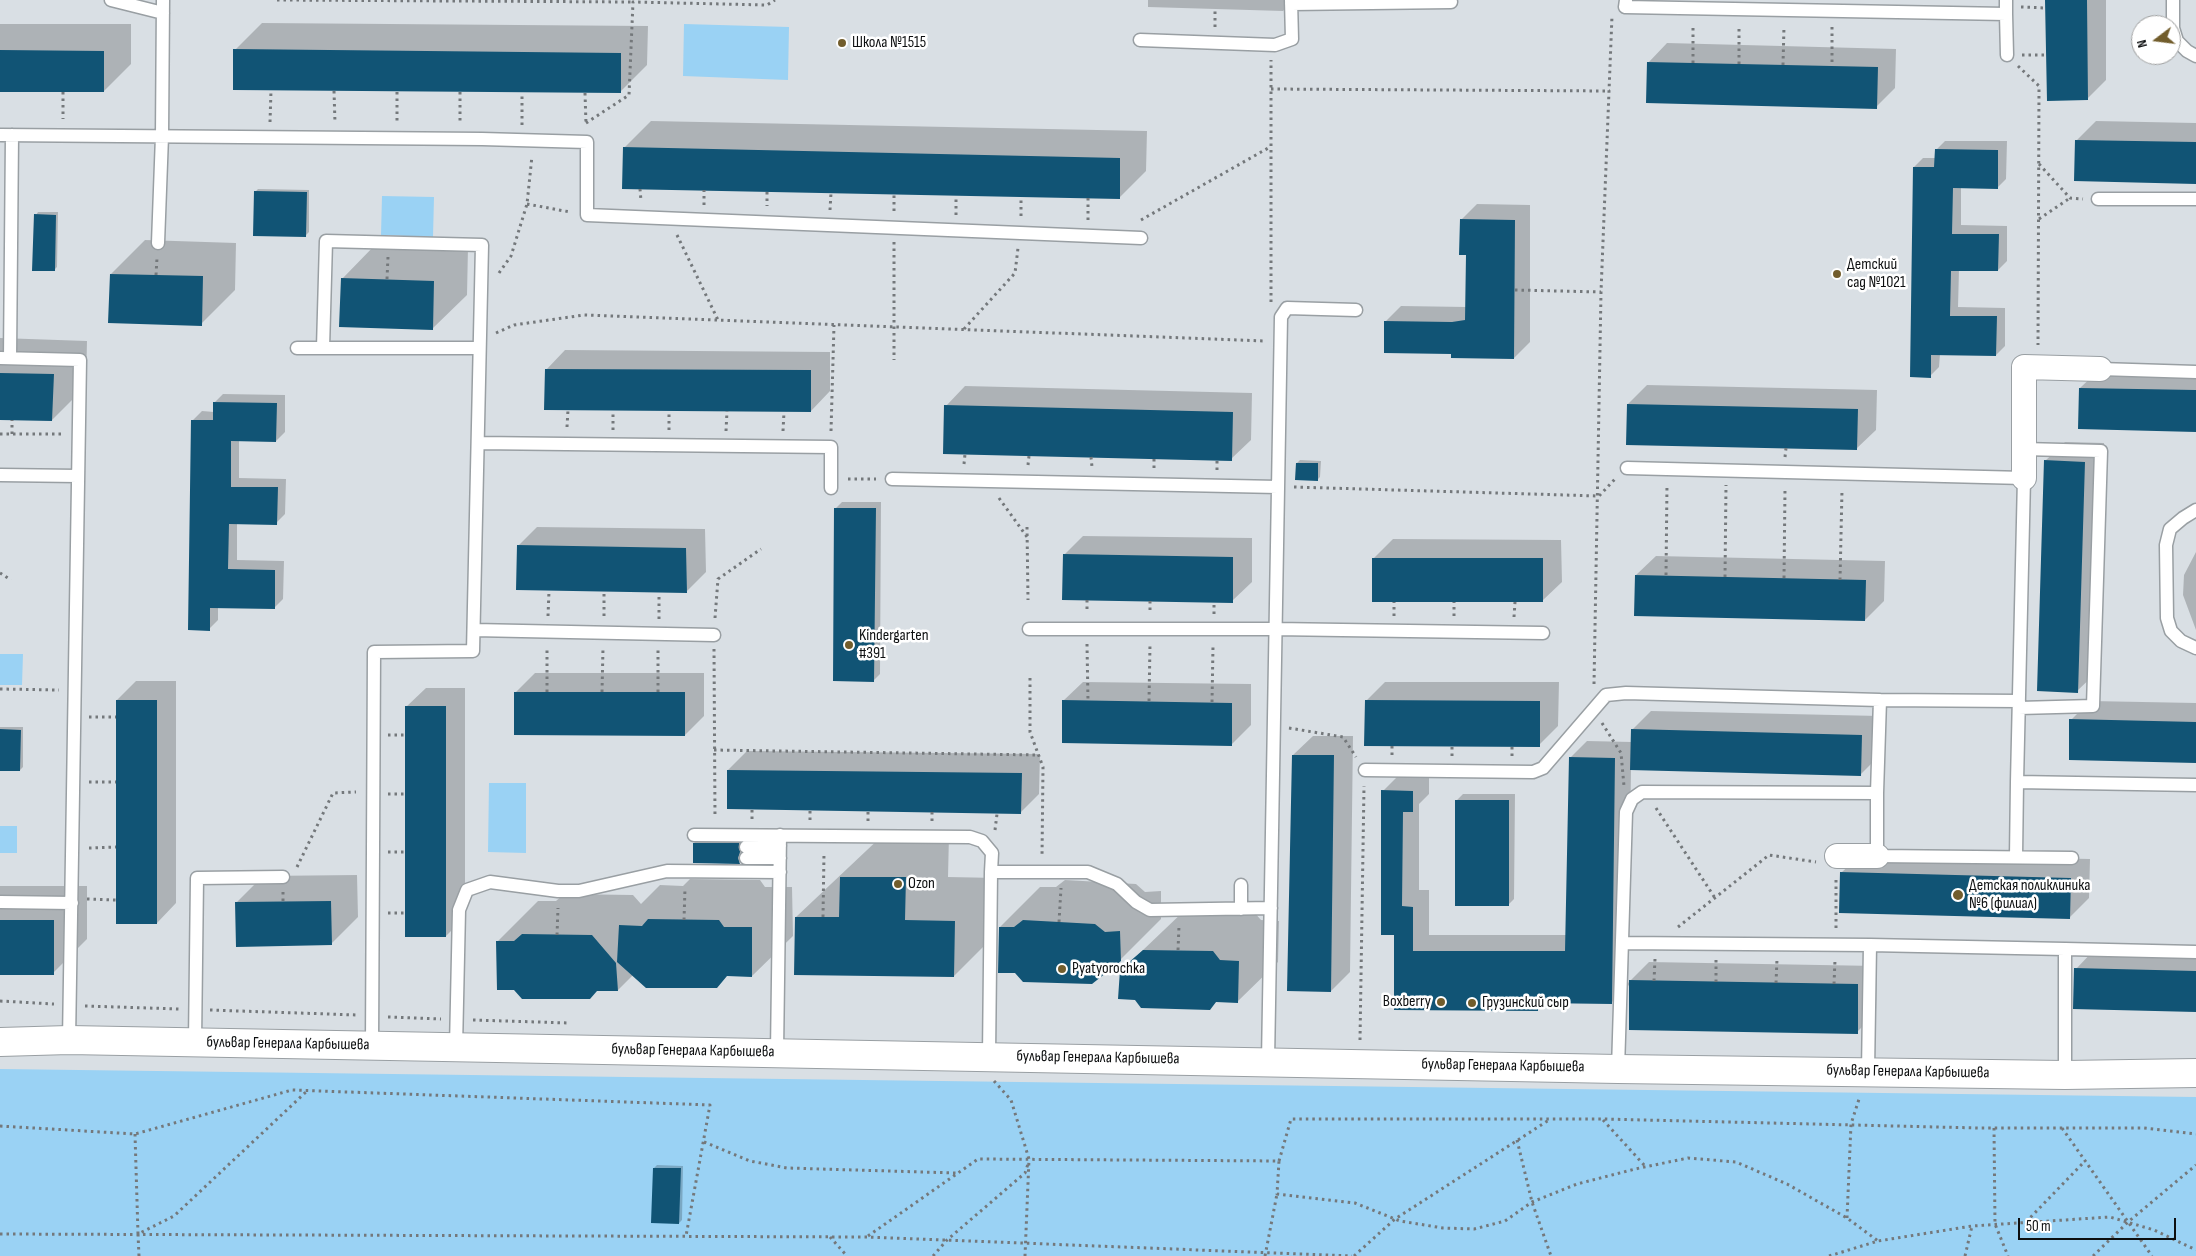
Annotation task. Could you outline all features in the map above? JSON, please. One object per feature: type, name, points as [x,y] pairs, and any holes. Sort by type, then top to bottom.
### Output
[{"type":"street","points":[[2024,478],[2024,367],[2100,370]]},
{"type":"street","points":[[1837,861],[1877,856]]},
{"type":"street","name":"бульвар Генерала Карбышева","points":[[0,1042],[70,1040],[195,1042],[1618,1069],[2065,1075],[2196,1073]]},
{"type":"lane","points":[[111,0],[163,6],[162,136],[158,243]]},
{"type":"lane","points":[[1626,0],[1625,7],[1832,11],[2006,7],[2007,55]]},
{"type":"lane","points":[[2173,0],[2173,28],[2177,41],[2187,51],[2196,56]]},
{"type":"lane","points":[[1140,40],[1272,45],[1292,38],[1292,2],[1451,2]]},
{"type":"lane","points":[[70,1040],[80,360],[5,358],[6,135],[398,138],[587,142],[587,215],[1141,238]]},
{"type":"lane","points":[[2098,199],[2196,199]]},
{"type":"lane","points":[[323,348],[326,241],[482,245],[473,651],[374,652],[372,1045]]},
{"type":"lane","points":[[1268,1061],[1281,318],[1287,308],[1356,310]]},
{"type":"lane","points":[[297,348],[479,344]]},
{"type":"lane","points":[[2100,370],[2196,372]]},
{"type":"lane","points":[[478,443],[831,447],[831,483]]},
{"type":"lane","points":[[1365,770],[1533,772],[1543,768],[1606,695],[1626,693],[2093,706],[2101,451],[2024,450]]},
{"type":"lane","points":[[1627,468],[1785,470],[2024,478],[2016,857]]},
{"type":"lane","points":[[0,475],[78,476]]},
{"type":"lane","points":[[892,479],[1278,487]]},
{"type":"lane","points":[[2196,510],[2182,518],[2170,529],[2166,545],[2167,618],[2171,631],[2181,641],[2196,648]]},
{"type":"lane","points":[[1029,629],[1275,629],[1543,633]]},
{"type":"lane","points":[[474,630],[714,635]]},
{"type":"lane","points":[[1880,700],[1877,856],[2072,858]]},
{"type":"lane","points":[[2017,782],[2196,785]]},
{"type":"lane","points":[[1618,1069],[1626,812],[1632,799],[1642,792],[1877,793]]},
{"type":"lane","points":[[694,835],[720,834],[780,846]]},
{"type":"lane","points":[[746,853],[824,835],[970,837],[982,841],[992,853],[980,1056]]},
{"type":"lane","points":[[777,1052],[780,846]]},
{"type":"lane","points":[[456,1047],[459,910],[467,890],[490,882],[558,891],[579,891],[667,870],[780,872]]},
{"type":"lane","points":[[991,872],[1088,872],[1117,884],[1136,902],[1150,910],[1271,908]]},
{"type":"lane","points":[[195,1042],[197,878],[283,877]]},
{"type":"lane","points":[[1241,885],[1241,908]]},
{"type":"lane","points":[[0,902],[72,900]]},
{"type":"lane","points":[[1622,943],[1835,943],[2196,952]]},
{"type":"lane","points":[[1868,1072],[1870,945]]},
{"type":"lane","points":[[2065,949],[2065,1075]]},
{"type":"path","points":[[277,0],[633,2],[767,5],[775,0]]},
{"type":"path","points":[[586,123],[629,95],[633,2]]},
{"type":"path","points":[[2006,7],[2046,8]]},
{"type":"path","points":[[1693,8],[1693,63]]},
{"type":"path","points":[[1612,9],[1601,292],[1594,710],[1621,753],[1623,783],[1632,799]]},
{"type":"path","points":[[1739,9],[1739,64]]},
{"type":"path","points":[[1784,10],[1784,65]]},
{"type":"path","points":[[1832,11],[1832,66]]},
{"type":"path","points":[[1271,305],[1270,146],[1272,45]]},
{"type":"path","points":[[2007,55],[2046,55]]},
{"type":"path","points":[[2007,55],[2040,86],[2038,367]]},
{"type":"path","points":[[1271,89],[1610,91]]},
{"type":"path","points":[[270,137],[271,90]]},
{"type":"path","points":[[334,91],[335,138]]},
{"type":"path","points":[[63,92],[63,135]]},
{"type":"path","points":[[397,92],[398,138]]},
{"type":"path","points":[[460,92],[460,139]]},
{"type":"path","points":[[480,300],[511,256],[527,204],[528,140],[522,93]]},
{"type":"path","points":[[585,93],[587,142]]},
{"type":"path","points":[[1111,237],[1270,146]]},
{"type":"path","points":[[2039,163],[2070,198]]},
{"type":"path","points":[[2038,219],[2070,198],[2098,199]]},
{"type":"path","points":[[527,204],[587,215]]},
{"type":"path","points":[[669,218],[718,320]]},
{"type":"path","points":[[894,228],[894,360]]},
{"type":"path","points":[[964,330],[1015,272],[1021,233]]},
{"type":"path","points":[[1515,290],[1601,292]]},
{"type":"path","points":[[479,344],[514,325],[584,315],[1270,342]]},
{"type":"path","points":[[831,447],[834,325]]},
{"type":"path","points":[[12,420],[12,434]]},
{"type":"path","points":[[0,434],[79,434]]},
{"type":"path","points":[[1784,578],[1786,448]]},
{"type":"path","points":[[1278,487],[1599,496],[1627,468]]},
{"type":"path","points":[[1666,576],[1668,469]]},
{"type":"path","points":[[1725,577],[1726,470]]},
{"type":"path","points":[[1840,580],[1842,472]]},
{"type":"path","points":[[831,483],[892,479]]},
{"type":"path","points":[[987,481],[1027,538]]},
{"type":"path","points":[[1027,527],[1028,600]]},
{"type":"path","points":[[720,834],[714,816],[714,635],[718,579],[761,549]]},
{"type":"path","points":[[0,573],[10,580]]},
{"type":"path","points":[[1087,629],[1088,701]]},
{"type":"path","points":[[1149,701],[1150,629]]},
{"type":"path","points":[[1212,702],[1214,629]]},
{"type":"path","points":[[1030,678],[1030,732],[1043,767],[1042,872]]},
{"type":"path","points":[[0,689],[75,691]]},
{"type":"path","points":[[74,718],[116,718]]},
{"type":"path","points":[[1274,725],[1343,737],[1365,770],[1359,1063]]},
{"type":"path","points":[[714,750],[1039,755]]},
{"type":"path","points":[[74,782],[116,782]]},
{"type":"path","points":[[283,877],[293,875],[333,793],[374,792]]},
{"type":"path","points":[[1645,792],[1715,898]]},
{"type":"path","points":[[823,917],[824,835]]},
{"type":"path","points":[[72,848],[116,847]]},
{"type":"path","points":[[1654,981],[1656,943],[1769,856],[1837,861],[1834,984]]},
{"type":"path","points":[[684,920],[686,871]]},
{"type":"path","points":[[1059,922],[1061,872]]},
{"type":"path","points":[[557,935],[558,891]]},
{"type":"path","points":[[72,900],[116,900]]},
{"type":"path","points":[[1178,950],[1180,909]]},
{"type":"path","points":[[1776,983],[1777,943]]},
{"type":"path","points":[[1716,982],[1717,944]]},
{"type":"path","points":[[0,1001],[195,1010],[574,1023]]},
{"type":"path","points":[[980,1056],[1010,1100],[1030,1159],[1024,1256]]},
{"type":"path","points":[[1847,1218],[1851,1124],[1868,1072]]},
{"type":"path","points":[[0,1126],[134,1134],[292,1090],[710,1105],[686,1236]]},
{"type":"path","points":[[138,1234],[174,1216],[308,1091]]},
{"type":"path","points":[[1265,1254],[1277,1194],[1279,1160],[1291,1119],[1603,1119],[1994,1128],[2144,1128],[2196,1134]]},
{"type":"path","points":[[0,1234],[867,1236],[1265,1254],[1353,1256],[1396,1219],[1550,1119]]},
{"type":"path","points":[[1603,1119],[1645,1166]]},
{"type":"path","points":[[1994,1128],[1995,1224],[2008,1256]]},
{"type":"path","points":[[2062,1128],[2152,1256]]},
{"type":"path","points":[[134,1134],[140,1256]]},
{"type":"path","points":[[1517,1140],[1532,1202],[1552,1256]]},
{"type":"path","points":[[704,1142],[750,1161],[786,1168],[957,1174]]},
{"type":"path","points":[[867,1236],[978,1158],[1279,1160]]},
{"type":"path","points":[[1277,1194],[1355,1203],[1396,1219],[1443,1228],[1474,1229],[1505,1221],[1532,1202],[1577,1184],[1645,1166],[1688,1158],[1736,1162],[1787,1184],[1847,1218],[1878,1242]]},
{"type":"path","points":[[933,1256],[947,1240],[1025,1173],[1030,1159]]},
{"type":"path","points":[[2025,1222],[2085,1161]]},
{"type":"path","points":[[2093,1256],[2128,1222],[2196,1165]]},
{"type":"path","points":[[1829,1256],[1878,1242],[1972,1226],[2110,1217],[2154,1230],[2196,1250]]},
{"type":"path","points":[[1965,1256],[1972,1226]]},
{"type":"path","points":[[830,1237],[847,1256]]},
{"type":"shaded area","points":[[684,24],[789,27],[788,80],[683,76]]},
{"type":"shaded area","points":[[382,196],[434,197],[433,237],[381,235]]},
{"type":"shaded area","points":[[0,654],[23,654],[22,685],[0,685]]},
{"type":"shaded area","points":[[489,783],[526,783],[526,853],[488,852]]},
{"type":"shaded area","points":[[0,826],[17,826],[17,853],[0,853]]},
{"type":"shaded area","points":[[0,1069],[2196,1097],[2196,1256],[0,1256]]},
{"type":"building","points":[[2045,0],[2087,0],[2088,100],[2047,101]]},
{"type":"building","points":[[233,49],[621,53],[621,93],[233,90]]},
{"type":"building","points":[[0,50],[104,51],[104,92],[0,92]]},
{"type":"building","points":[[1647,62],[1878,67],[1877,109],[1646,103]]},
{"type":"building","points":[[2075,140],[2196,142],[2196,184],[2074,181]]},
{"type":"building","points":[[623,147],[1120,158],[1120,199],[622,189]]},
{"type":"building","points":[[1935,149],[1998,150],[1998,189],[1953,188],[1952,234],[1999,234],[1998,271],[1951,271],[1950,316],[1997,316],[1996,356],[1931,355],[1931,378],[1910,377],[1913,167],[1934,167]]},
{"type":"building","points":[[254,191],[307,192],[306,237],[253,236]]},
{"type":"building","points":[[34,214],[56,215],[55,271],[32,271]]},
{"type":"building","points":[[1460,219],[1515,220],[1514,359],[1451,358],[1451,354],[1384,353],[1384,321],[1452,322],[1465,320],[1466,255],[1459,255]]},
{"type":"building","points":[[110,274],[203,276],[202,326],[108,323]]},
{"type":"building","points":[[341,278],[434,281],[433,330],[339,327]]},
{"type":"building","points":[[545,369],[811,370],[811,412],[544,410]]},
{"type":"building","points":[[0,373],[54,374],[52,421],[0,420]]},
{"type":"building","points":[[2079,388],[2196,390],[2196,432],[2078,429]]},
{"type":"building","points":[[213,402],[277,403],[276,442],[231,441],[231,487],[278,487],[277,525],[229,524],[228,569],[275,570],[275,609],[210,608],[210,631],[188,630],[191,420],[213,420]]},
{"type":"building","points":[[1627,404],[1858,409],[1857,450],[1626,445]]},
{"type":"building","points":[[944,405],[1233,412],[1232,461],[943,454]]},
{"type":"building","points":[[2044,460],[2085,462],[2078,693],[2037,691]]},
{"type":"building","points":[[1296,463],[1318,463],[1318,481],[1295,480]]},
{"type":"building","points":[[834,508],[876,508],[874,682],[833,681]]},
{"type":"building","points":[[517,545],[686,548],[687,593],[516,590]]},
{"type":"building","points":[[1063,554],[1233,557],[1233,603],[1062,600]]},
{"type":"building","points":[[1372,558],[1543,558],[1543,602],[1372,602]]},
{"type":"building","points":[[1635,575],[1866,580],[1865,621],[1634,616]]},
{"type":"building","points":[[514,692],[685,692],[685,736],[514,735]]},
{"type":"building","points":[[116,700],[157,700],[157,924],[116,924]]},
{"type":"building","points":[[1062,700],[1232,703],[1232,746],[1062,743]]},
{"type":"building","points":[[1365,700],[1540,701],[1540,747],[1364,746]]},
{"type":"building","points":[[405,706],[446,706],[446,937],[405,937]]},
{"type":"building","points":[[2069,719],[2196,722],[2196,763],[2069,760]]},
{"type":"building","points":[[0,729],[21,730],[20,771],[0,771]]},
{"type":"building","points":[[1631,729],[1862,735],[1861,776],[1630,770]]},
{"type":"building","points":[[1292,755],[1334,755],[1331,992],[1287,991]]},
{"type":"building","points":[[1569,757],[1615,758],[1612,1004],[1538,1003],[1538,1011],[1394,1010],[1394,935],[1381,935],[1381,790],[1413,791],[1413,812],[1403,812],[1402,906],[1413,907],[1413,951],[1565,951]]},
{"type":"building","points":[[727,770],[1022,773],[1021,814],[727,809]]},
{"type":"building","points":[[1455,800],[1509,800],[1509,906],[1455,906]]},
{"type":"building","points":[[693,843],[739,843],[740,852],[738,858],[740,864],[693,863]]},
{"type":"building","points":[[1840,872],[2071,878],[2070,919],[1839,913]]},
{"type":"building","points":[[840,877],[906,877],[905,920],[955,921],[954,977],[794,975],[795,917],[839,917]]},
{"type":"building","points":[[331,901],[332,945],[236,947],[235,902]]},
{"type":"building","points":[[648,919],[719,920],[724,927],[752,927],[752,977],[727,976],[717,988],[646,988],[617,962],[619,925],[642,926]]},
{"type":"building","points":[[0,920],[54,920],[54,975],[0,975]]},
{"type":"building","points":[[1023,920],[1095,924],[1105,932],[1120,931],[1121,961],[1092,984],[1023,982],[1015,973],[998,973],[999,927],[1014,927]]},
{"type":"building","points":[[522,934],[592,935],[616,963],[618,991],[597,991],[590,999],[522,999],[514,990],[497,990],[496,941],[514,941]]},
{"type":"building","points":[[1143,950],[1213,951],[1220,960],[1239,961],[1238,1003],[1216,1002],[1210,1010],[1141,1008],[1135,1000],[1118,999],[1120,970]]},
{"type":"building","points":[[2074,968],[2196,971],[2196,1012],[2073,1009]]},
{"type":"building","points":[[1629,980],[1858,984],[1858,1034],[1629,1030]]},
{"type":"building","points":[[653,1168],[681,1168],[679,1224],[651,1223]]},
{"type":"place","name":"Школа №1515","points":[[842,43]]},
{"type":"place","name":"Детский сад №1021","points":[[1837,274]]},
{"type":"place","name":"Kindergarten #391","points":[[849,645]]},
{"type":"place","name":"Ozon","points":[[898,884]]},
{"type":"place","name":"Детская поликлиника №6 (филиал)","points":[[1958,895]]},
{"type":"place","name":"Pyatyorochka","points":[[1062,969]]},
{"type":"place","name":"Boxberry","points":[[1441,1002]]},
{"type":"place","name":"Грузинский сыр","points":[[1472,1003]]}]
